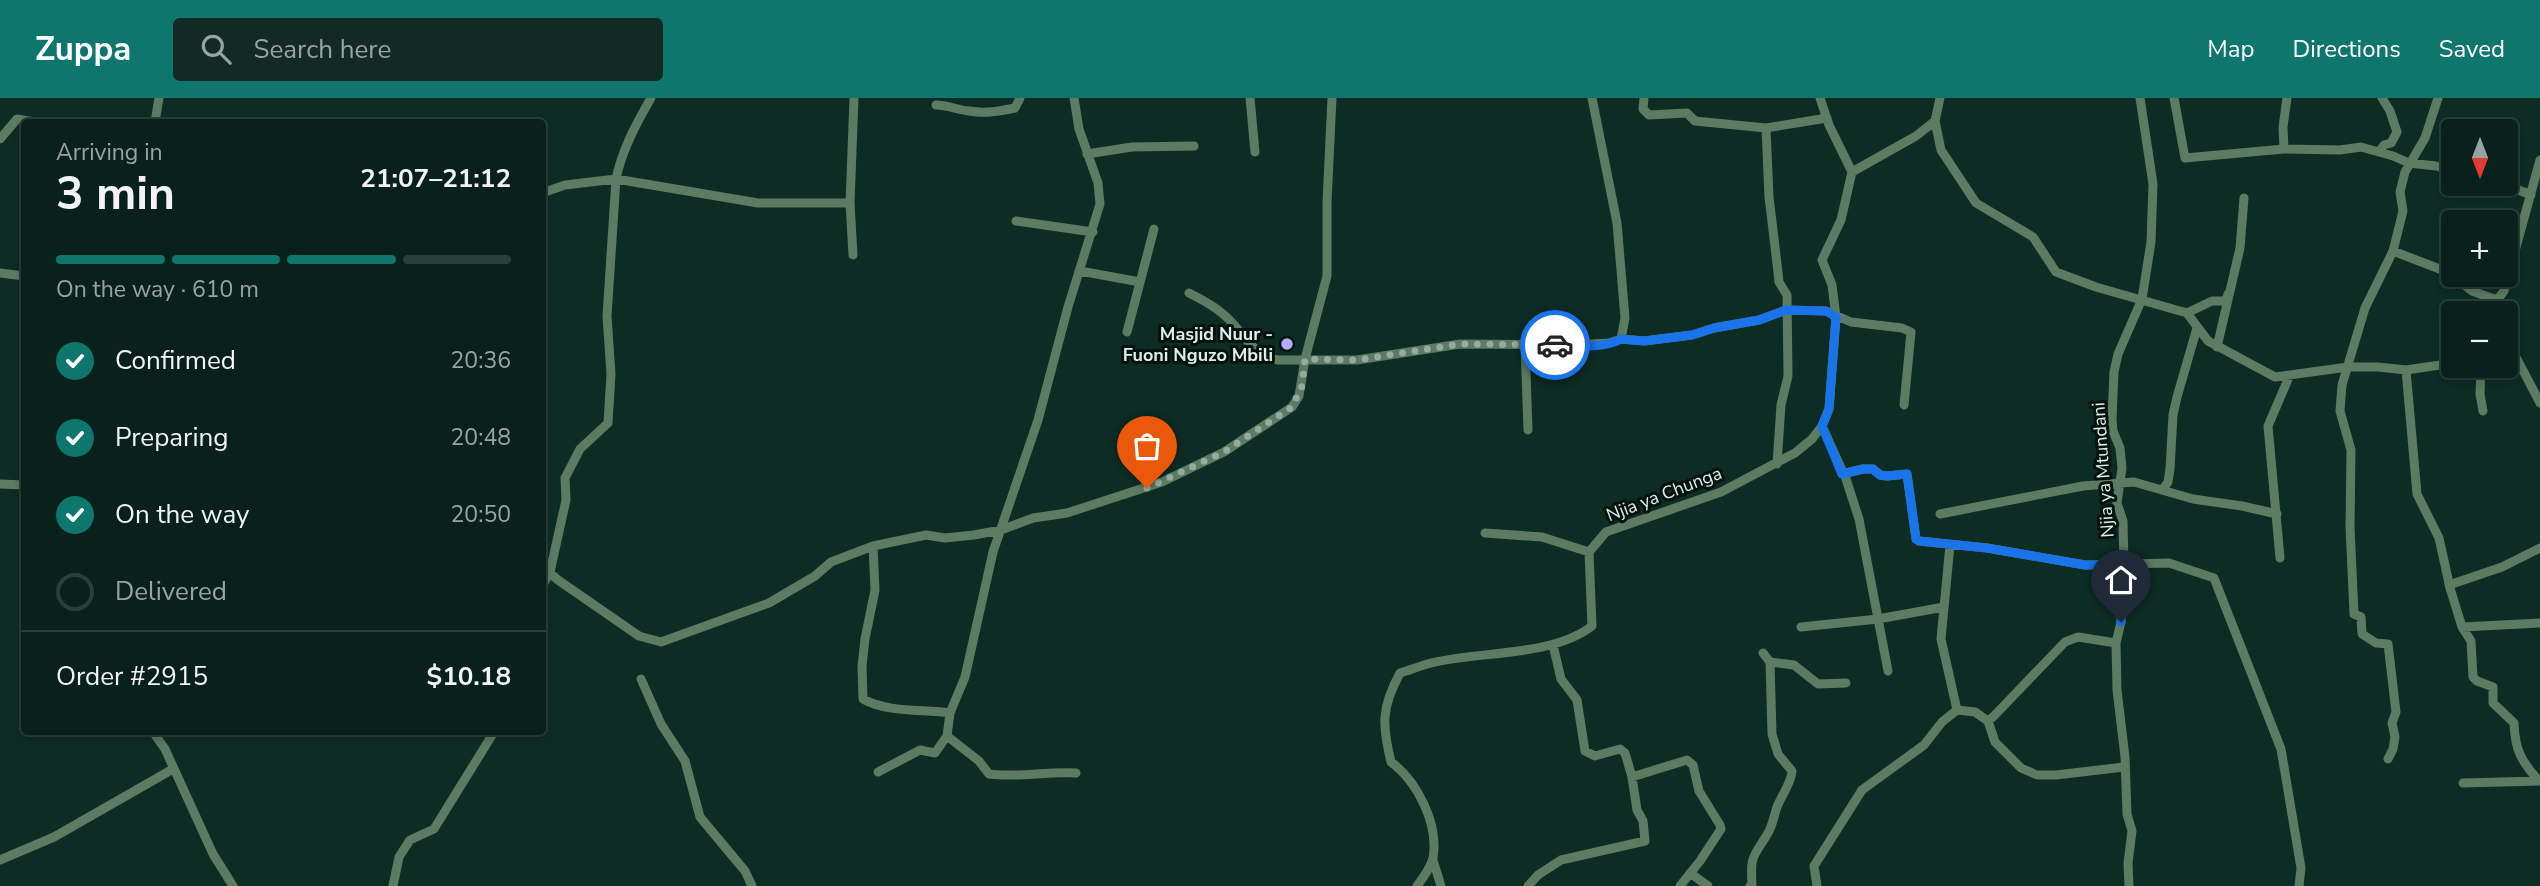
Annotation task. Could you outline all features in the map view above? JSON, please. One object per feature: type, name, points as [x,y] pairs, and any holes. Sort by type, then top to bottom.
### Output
[{"type":"street","points":[[156,119],[159,98]]},
{"type":"street","points":[[651,98],[633,131],[616,179],[607,316],[611,374],[608,423],[580,449],[565,478],[566,500],[546,569],[639,636],[661,642],[769,603],[815,576],[831,562],[873,546],[926,536],[945,538],[1001,530],[1033,518],[1067,513],[1162,482],[1224,452],[1292,407],[1302,386],[1305,359],[1327,276],[1332,98]]},
{"type":"street","points":[[853,255],[850,203],[854,98]]},
{"type":"street","points":[[936,105],[952,105],[965,111],[995,112],[1015,108],[1020,98]]},
{"type":"street","points":[[877,772],[920,750],[935,753],[947,736],[950,713],[965,677],[993,552],[1042,408],[1100,204],[1098,183],[1079,129],[1074,98]]},
{"type":"street","points":[[1250,98],[1255,152]]},
{"type":"street","points":[[1592,98],[1617,223],[1625,318],[1621,339]]},
{"type":"street","points":[[1644,98],[1643,109],[1649,115],[1687,113],[1695,121],[1734,126],[1755,125],[1766,128],[1827,118]]},
{"type":"street","points":[[1820,98],[1852,172],[1841,220],[1822,260],[1832,285],[1836,317],[1829,409],[1822,426],[1859,519],[1888,671]]},
{"type":"street","points":[[1940,98],[1935,121],[1941,150],[1976,203],[2034,237],[2056,272],[2096,287],[2186,313],[2208,341],[2275,377],[2348,367],[2406,370],[2441,365]]},
{"type":"street","name":"Njia ya Mtundani","points":[[2129,886],[2128,863],[2132,831],[2127,814],[2116,643],[2121,622],[2124,565],[2123,521],[2117,503],[2122,468],[2112,419],[2114,372],[2126,332],[2142,299],[2151,242],[2153,184],[2140,98]]},
{"type":"street","points":[[2175,98],[2185,158],[2284,149],[2361,148],[2409,163],[2441,168]]},
{"type":"street","points":[[2284,149],[2283,127],[2287,98]]},
{"type":"street","points":[[2379,152],[2384,145],[2391,143],[2397,132],[2382,98]]},
{"type":"street","points":[[2388,758],[2393,749],[2395,737],[2392,723],[2396,712],[2388,644],[2376,643],[2362,634],[2361,617],[2354,614],[2350,527],[2351,450],[2340,411],[2342,385],[2365,308],[2393,251],[2403,211],[2400,192],[2409,163],[2425,138],[2438,98]]},
{"type":"street","points":[[0,139],[17,119],[21,120]]},
{"type":"street","points":[[1852,172],[1935,121]]},
{"type":"street","points":[[1766,128],[1769,197],[1779,282],[1787,295],[1788,376],[1781,405],[1777,464]]},
{"type":"street","points":[[1087,154],[1132,147],[1194,146]]},
{"type":"street","points":[[2393,251],[2453,276],[2472,292],[2497,300],[2504,292],[2540,160]]},
{"type":"street","points":[[546,192],[565,185],[616,179],[758,203],[850,203]]},
{"type":"street","points":[[2518,190],[2531,195]]},
{"type":"street","points":[[2217,346],[2241,248],[2245,198]]},
{"type":"street","points":[[1016,220],[1093,232]]},
{"type":"street","points":[[1127,332],[1154,229]]},
{"type":"street","points":[[1080,271],[1140,282]]},
{"type":"street","points":[[0,273],[21,276]]},
{"type":"street","points":[[2186,313],[2212,301],[2226,301],[2231,286]]},
{"type":"street","points":[[1189,293],[1226,315],[1244,340],[1267,357],[1278,360],[1357,360],[1460,344],[1600,344],[1618,342],[1621,339],[1644,341],[1692,335],[1759,320],[1786,310],[1826,311],[1850,322],[1902,328],[1911,332],[1904,405]]},
{"type":"street","points":[[2163,489],[2168,482],[2170,469],[2173,415],[2197,328]]},
{"type":"street","points":[[1525,345],[1528,430]]},
{"type":"street","points":[[2518,367],[2540,403]]},
{"type":"street","points":[[2406,370],[2417,494],[2439,538],[2462,627],[2471,641],[2473,677],[2493,687],[2493,703],[2514,723],[2516,746],[2523,763],[2539,781]]},
{"type":"street","points":[[2280,558],[2268,426],[2289,377]]},
{"type":"street","points":[[2481,378],[2483,411]]},
{"type":"street","name":"Njia ya Chunga","points":[[1589,552],[1606,532],[1721,492],[1777,464],[1812,439],[1822,426]]},
{"type":"street","points":[[1842,474],[1863,469],[1873,469],[1880,475],[1887,476],[1907,474],[1916,539],[2085,565],[2169,564],[2214,578],[2281,749],[2301,868],[2300,886]]},
{"type":"street","points":[[1940,513],[2083,486],[2134,482],[2193,499],[2277,514]]},
{"type":"street","points":[[0,484],[21,485]]},
{"type":"street","points":[[1441,886],[1433,859],[1431,826],[1420,793],[1403,771],[1391,762],[1383,724],[1390,691],[1400,673],[1432,663],[1553,645],[1592,626],[1589,552],[1542,537],[1485,533]]},
{"type":"street","points":[[1950,545],[1941,639],[1957,710]]},
{"type":"street","points":[[873,546],[875,590],[862,666],[863,699],[903,710],[926,709],[950,713]]},
{"type":"street","points":[[2449,585],[2502,566],[2540,548]]},
{"type":"street","points":[[1801,627],[1878,619],[1944,607]]},
{"type":"street","points":[[2462,627],[2540,623]]},
{"type":"street","points":[[1988,721],[2065,642],[2078,637],[2116,643]]},
{"type":"street","points":[[1528,886],[1538,875],[1561,859],[1645,841],[1643,821],[1637,810],[1625,753],[1620,749],[1595,756],[1585,751],[1577,700],[1562,679],[1553,645]]},
{"type":"street","points":[[1750,886],[1755,851],[1770,831],[1776,808],[1791,779],[1792,771],[1778,754],[1772,734],[1770,662],[1763,653]]},
{"type":"street","points":[[1770,662],[1794,665],[1818,684],[1846,683]]},
{"type":"street","points":[[641,679],[661,724],[685,761],[700,817],[745,871],[752,886]]},
{"type":"street","points":[[1817,886],[1814,866],[1862,790],[1924,745],[1942,722],[1957,710],[1975,712],[1988,721],[1995,742],[2021,768],[2037,775],[2124,767]]},
{"type":"street","points":[[155,735],[165,749],[213,855],[233,886]]},
{"type":"street","points":[[393,886],[399,857],[404,849],[410,840],[434,829],[492,735]]},
{"type":"street","points":[[947,736],[979,761],[989,774],[1002,776],[1076,773]]},
{"type":"street","points":[[1632,777],[1687,760],[1693,765],[1699,790],[1721,829],[1680,886]]},
{"type":"street","points":[[0,860],[54,837],[173,769]]},
{"type":"street","points":[[2463,783],[2539,781]]},
{"type":"street","points":[[1417,886],[1433,859]]},
{"type":"street","points":[[1690,873],[1708,886]]},
{"type":"way so far","points":[[1147,488],[1224,452],[1292,407],[1302,386],[1305,359],[1357,360],[1460,344],[1555,345]]},
{"type":"place","name":"Masjid Nuur - Fuoni Nguzo Mbili","points":[[1287,344]]},
{"type":"route","points":[[1555,345],[1600,344],[1618,342],[1621,339],[1644,341],[1692,335],[1759,320],[1786,310],[1826,311],[1836,317],[1829,409],[1822,426],[1842,474],[1863,469],[1873,469],[1880,475],[1887,476],[1907,474],[1916,539],[1919,541],[1987,548],[2085,565],[2124,565],[2121,622]]}]
